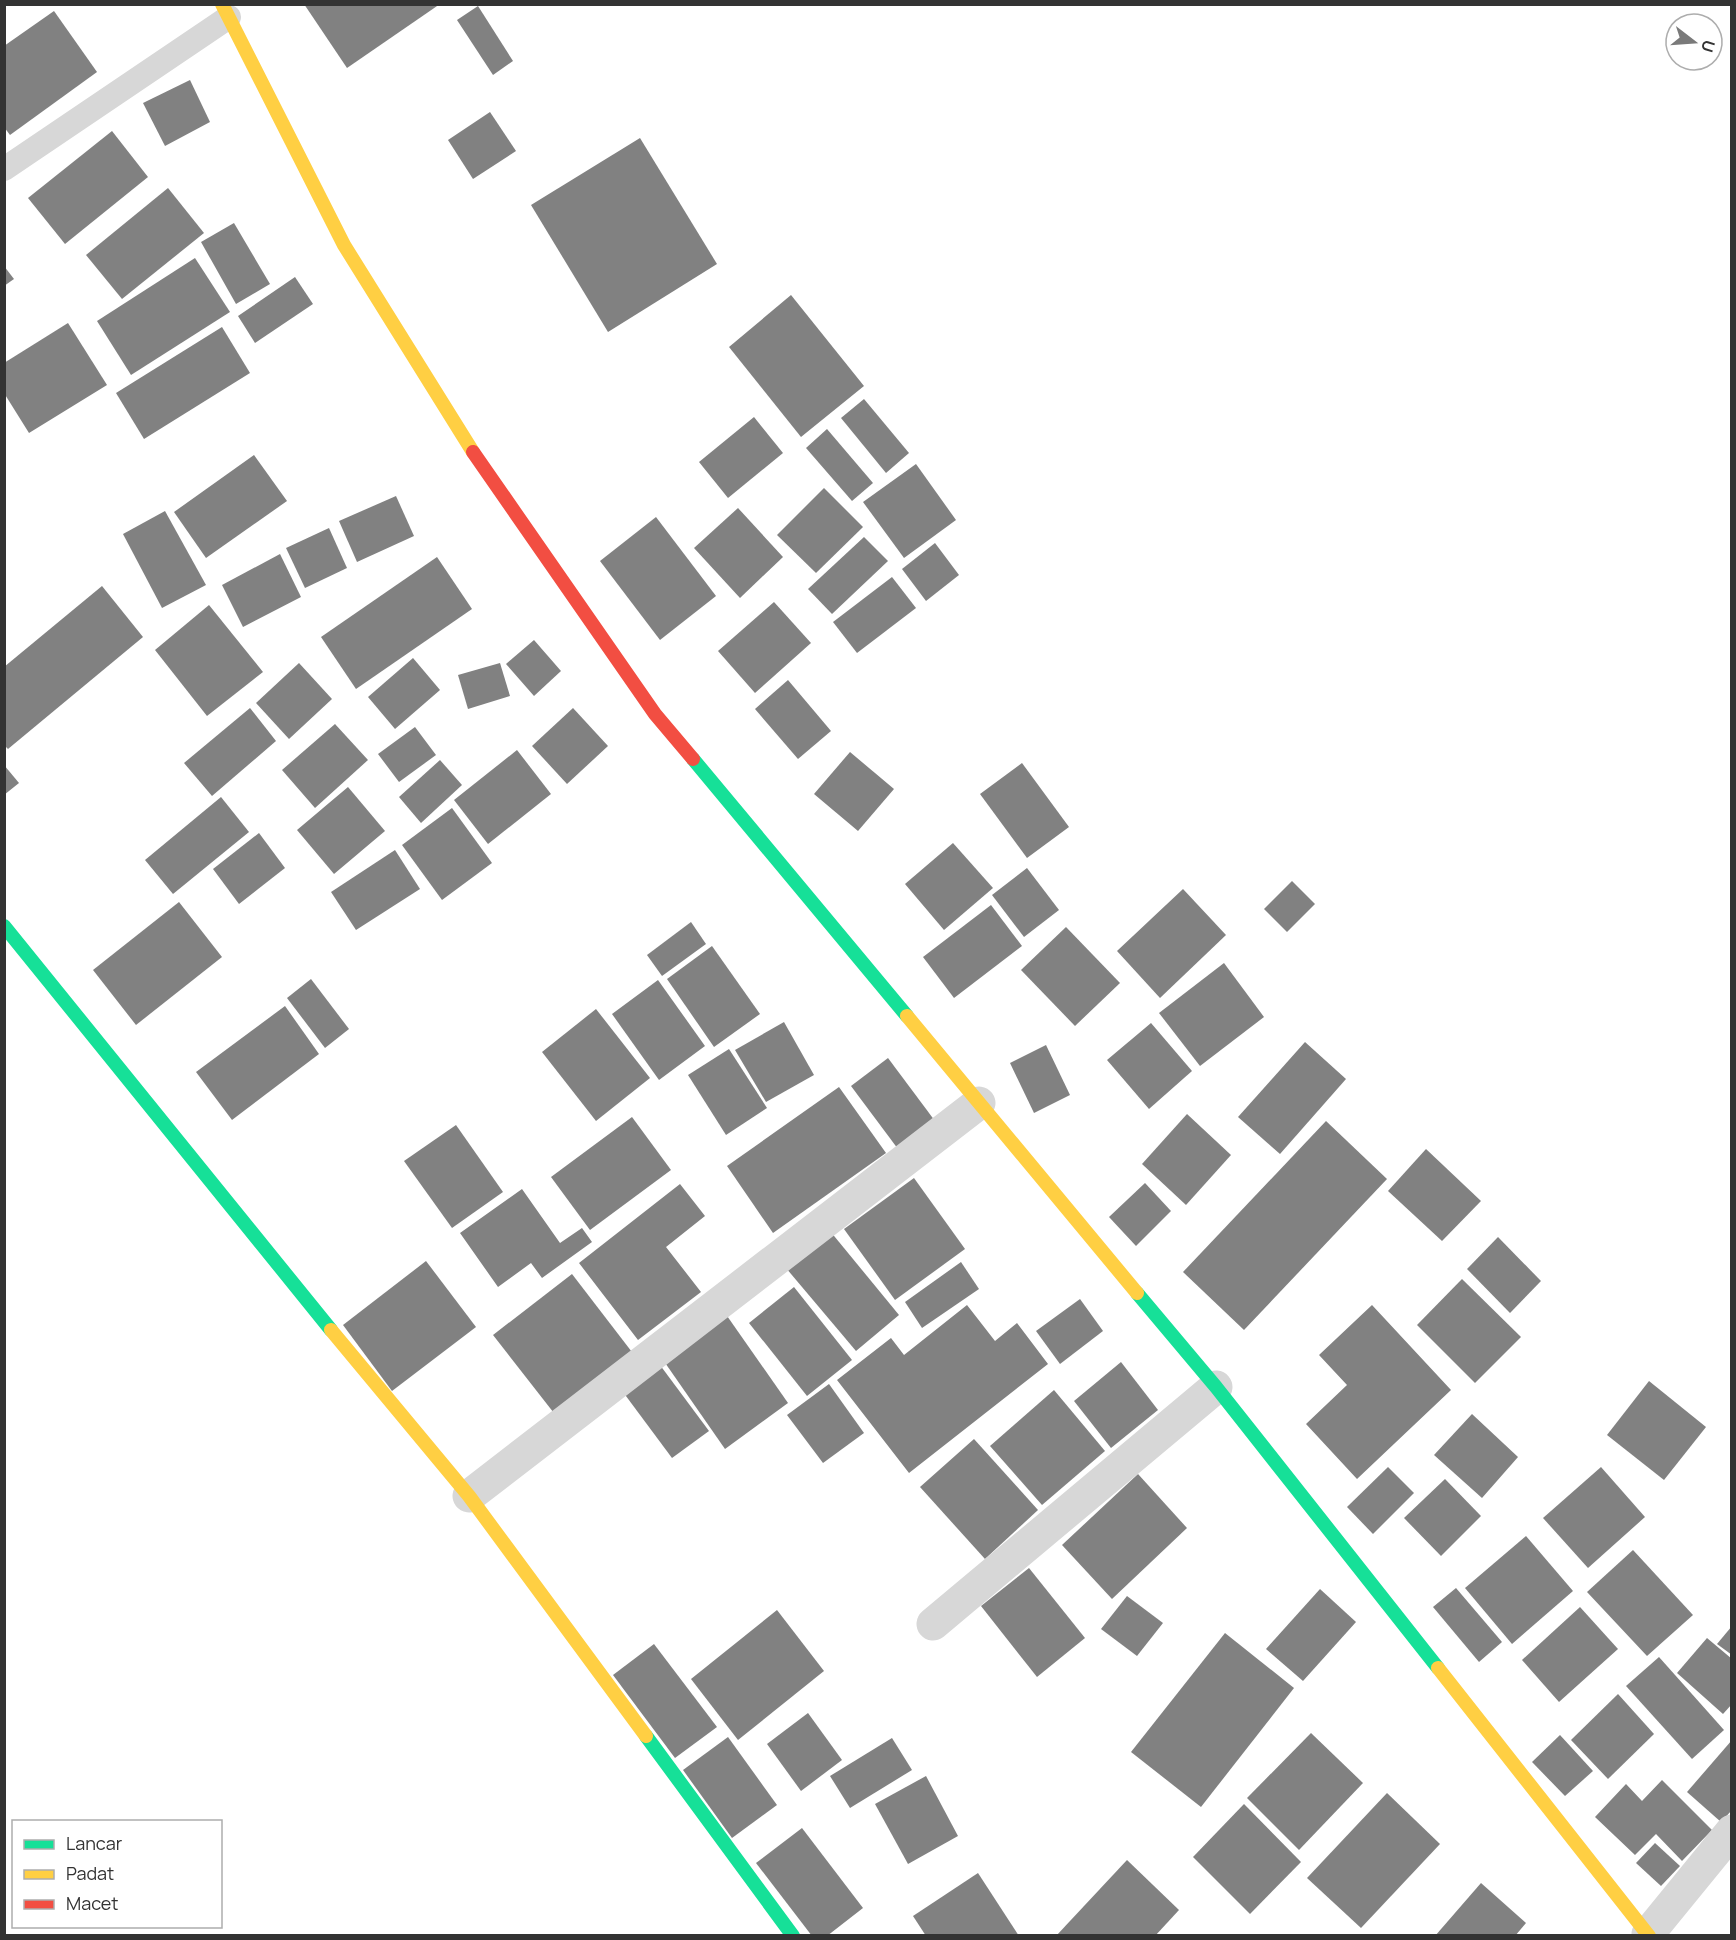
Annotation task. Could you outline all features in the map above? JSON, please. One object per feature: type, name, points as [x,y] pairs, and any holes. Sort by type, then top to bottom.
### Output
[{"type":"main road","points":[[226,11],[344,245],[495,486],[655,714],[1216,1387],[1649,1935]]},
{"type":"main road","points":[[4,926],[235,1214],[469,1496],[793,1935]]},
{"type":"street","points":[[469,1496],[979,1103]]},
{"type":"street","points":[[933,1624],[1216,1387]]},
{"type":"street","points":[[1649,1935],[1731,1831]]},
{"type":"lane","points":[[4,169],[226,11]]},
{"type":"building","points":[[304,4],[440,4],[347,68]]},
{"type":"building","points":[[478,6],[513,61],[493,75],[457,20]]},
{"type":"building","points":[[54,11],[97,72],[10,135],[4,127],[4,46]]},
{"type":"building","points":[[190,80],[210,122],[165,146],[143,103]]},
{"type":"building","points":[[490,112],[516,151],[473,179],[448,140]]},
{"type":"building","points":[[112,131],[148,177],[65,244],[28,198]]},
{"type":"building","points":[[640,138],[717,264],[608,332],[531,205]]},
{"type":"building","points":[[168,188],[204,233],[122,299],[86,255]]},
{"type":"building","points":[[234,223],[270,284],[236,304],[201,242]]},
{"type":"building","points":[[195,258],[230,312],[131,375],[97,321]]},
{"type":"building","points":[[4,266],[14,279],[4,286]]},
{"type":"building","points":[[295,277],[313,304],[255,343],[238,316]]},
{"type":"building","points":[[791,295],[864,386],[801,437],[729,347]]},
{"type":"building","points":[[68,323],[107,385],[29,433],[4,393],[4,363]]},
{"type":"building","points":[[222,327],[250,373],[144,439],[116,393]]},
{"type":"building","points":[[864,399],[909,453],[886,473],[841,418]]},
{"type":"building","points":[[754,417],[783,453],[728,498],[699,462]]},
{"type":"building","points":[[827,429],[873,483],[852,501],[806,448]]},
{"type":"building","points":[[254,455],[287,501],[206,558],[174,512]]},
{"type":"building","points":[[916,464],[956,520],[904,558],[863,502]]},
{"type":"building","points":[[824,488],[863,527],[816,573],[777,535]]},
{"type":"building","points":[[396,496],[414,536],[357,562],[339,521]]},
{"type":"building","points":[[738,508],[783,557],[740,598],[694,548]]},
{"type":"building","points":[[165,511],[206,585],[162,608],[123,534]]},
{"type":"building","points":[[656,517],[716,596],[660,640],[600,561]]},
{"type":"building","points":[[329,528],[347,568],[305,588],[286,548]]},
{"type":"building","points":[[864,537],[888,561],[832,614],[808,589]]},
{"type":"building","points":[[935,543],[959,575],[926,601],[902,569]]},
{"type":"building","points":[[280,554],[301,597],[243,627],[222,585]]},
{"type":"building","points":[[437,557],[472,609],[356,689],[321,637]]},
{"type":"building","points":[[892,577],[916,608],[857,653],[833,622]]},
{"type":"building","points":[[102,586],[143,637],[8,749],[4,745],[4,667]]},
{"type":"building","points":[[774,602],[811,643],[755,693],[718,651]]},
{"type":"building","points":[[209,605],[263,672],[207,716],[155,650]]},
{"type":"building","points":[[534,640],[561,671],[534,696],[506,664]]},
{"type":"building","points":[[413,658],[440,690],[395,729],[368,697]]},
{"type":"building","points":[[299,663],[332,699],[289,739],[256,703]]},
{"type":"building","points":[[500,663],[510,696],[468,709],[458,675]]},
{"type":"building","points":[[788,680],[831,731],[798,759],[755,709]]},
{"type":"building","points":[[250,708],[276,741],[212,796],[184,763]]},
{"type":"building","points":[[573,708],[608,746],[567,784],[532,746]]},
{"type":"building","points":[[335,724],[368,760],[315,808],[282,770]]},
{"type":"building","points":[[415,727],[436,755],[399,782],[378,754]]},
{"type":"building","points":[[517,750],[551,794],[488,844],[454,800]]},
{"type":"building","points":[[850,752],[894,789],[858,831],[814,794]]},
{"type":"building","points":[[440,760],[462,785],[421,823],[399,797]]},
{"type":"building","points":[[1022,763],[1069,827],[1027,858],[980,794]]},
{"type":"building","points":[[4,765],[19,783],[4,795]]},
{"type":"building","points":[[348,787],[385,831],[334,874],[297,830]]},
{"type":"building","points":[[221,797],[249,832],[173,894],[145,860]]},
{"type":"building","points":[[452,808],[492,863],[442,900],[402,845]]},
{"type":"building","points":[[259,833],[285,868],[239,904],[213,869]]},
{"type":"building","points":[[953,843],[993,888],[944,930],[905,884]]},
{"type":"building","points":[[395,850],[420,889],[356,930],[331,892]]},
{"type":"building","points":[[1027,868],[1059,910],[1024,937],[992,895]]},
{"type":"building","points":[[1292,881],[1315,904],[1287,932],[1264,909]]},
{"type":"building","points":[[1183,889],[1226,935],[1160,998],[1117,951]]},
{"type":"building","points":[[179,902],[222,957],[136,1025],[93,970]]},
{"type":"building","points":[[991,905],[1022,946],[954,998],[923,957]]},
{"type":"building","points":[[691,922],[706,944],[662,976],[647,955]]},
{"type":"building","points":[[1066,927],[1120,983],[1075,1026],[1021,970]]},
{"type":"building","points":[[712,946],[760,1014],[714,1047],[667,979]]},
{"type":"building","points":[[1224,963],[1264,1017],[1200,1066],[1159,1013]]},
{"type":"building","points":[[311,979],[349,1029],[325,1048],[287,998]]},
{"type":"building","points":[[658,980],[705,1046],[659,1080],[612,1014]]},
{"type":"building","points":[[285,1006],[319,1054],[232,1120],[196,1072]]},
{"type":"building","points":[[596,1009],[650,1078],[596,1121],[542,1052]]},
{"type":"building","points":[[784,1022],[814,1075],[766,1102],[735,1050]]},
{"type":"building","points":[[1151,1023],[1192,1071],[1149,1109],[1107,1060]]},
{"type":"building","points":[[1305,1042],[1346,1079],[1280,1154],[1238,1117]]},
{"type":"building","points":[[1046,1045],[1070,1095],[1034,1113],[1010,1063]]},
{"type":"building","points":[[729,1049],[767,1108],[726,1135],[688,1075]]},
{"type":"building","points":[[888,1058],[935,1121],[898,1149],[851,1086]]},
{"type":"building","points":[[839,1087],[886,1153],[773,1233],[727,1166]]},
{"type":"building","points":[[1187,1114],[1231,1155],[1186,1205],[1142,1164]]},
{"type":"building","points":[[632,1117],[671,1170],[590,1230],[551,1177]]},
{"type":"building","points":[[1326,1121],[1387,1179],[1244,1330],[1183,1272]]},
{"type":"building","points":[[456,1125],[503,1192],[452,1228],[404,1161]]},
{"type":"building","points":[[1426,1149],[1481,1201],[1442,1241],[1388,1191]]},
{"type":"building","points":[[914,1178],[965,1249],[895,1300],[844,1229]]},
{"type":"building","points":[[1145,1183],[1171,1211],[1136,1246],[1109,1217]]},
{"type":"building","points":[[680,1184],[705,1216],[666,1247],[701,1292],[638,1340],[579,1263]]},
{"type":"building","points":[[522,1189],[560,1243],[582,1228],[592,1242],[542,1278],[531,1263],[498,1287],[460,1233]]},
{"type":"building","points":[[830,1231],[899,1315],[856,1351],[786,1268]]},
{"type":"building","points":[[1498,1237],[1541,1281],[1510,1313],[1467,1269]]},
{"type":"building","points":[[426,1261],[476,1327],[392,1391],[343,1325]]},
{"type":"building","points":[[961,1262],[979,1289],[922,1328],[905,1302]]},
{"type":"building","points":[[572,1274],[635,1356],[557,1417],[493,1335]]},
{"type":"building","points":[[1462,1279],[1521,1337],[1475,1383],[1417,1325]]},
{"type":"building","points":[[794,1287],[852,1360],[807,1396],[749,1323]]},
{"type":"building","points":[[1080,1299],[1103,1331],[1060,1364],[1036,1331]]},
{"type":"building","points":[[967,1305],[995,1341],[1017,1323],[1048,1364],[909,1473],[837,1380],[891,1338],[904,1355]]},
{"type":"building","points":[[1372,1305],[1451,1390],[1357,1479],[1306,1424],[1347,1385],[1319,1355]]},
{"type":"building","points":[[725,1313],[788,1403],[725,1449],[661,1357]]},
{"type":"building","points":[[657,1361],[709,1431],[672,1458],[620,1388]]},
{"type":"building","points":[[1121,1362],[1158,1410],[1111,1448],[1074,1401]]},
{"type":"building","points":[[1649,1381],[1706,1427],[1664,1480],[1607,1435]]},
{"type":"building","points":[[829,1384],[864,1433],[823,1463],[787,1415]]},
{"type":"building","points":[[1054,1390],[1105,1451],[1042,1505],[990,1446]]},
{"type":"building","points":[[1472,1414],[1518,1457],[1482,1498],[1434,1455]]},
{"type":"building","points":[[974,1439],[1038,1510],[985,1559],[920,1487]]},
{"type":"building","points":[[1388,1467],[1414,1493],[1373,1534],[1347,1507]]},
{"type":"building","points":[[1601,1467],[1645,1517],[1588,1568],[1543,1518]]},
{"type":"building","points":[[1138,1474],[1187,1528],[1112,1599],[1062,1545]]},
{"type":"building","points":[[1445,1479],[1481,1516],[1441,1556],[1404,1518]]},
{"type":"building","points":[[1526,1536],[1573,1591],[1512,1644],[1465,1588]]},
{"type":"building","points":[[1633,1550],[1693,1615],[1647,1656],[1587,1592]]},
{"type":"building","points":[[1029,1568],[1085,1638],[1037,1677],[981,1606]]},
{"type":"building","points":[[1456,1588],[1502,1642],[1479,1662],[1433,1607]]},
{"type":"building","points":[[1320,1589],[1356,1622],[1303,1681],[1266,1649]]},
{"type":"building","points":[[1127,1596],[1163,1623],[1137,1656],[1101,1629]]},
{"type":"building","points":[[1580,1607],[1618,1649],[1559,1702],[1522,1660]]},
{"type":"building","points":[[777,1610],[824,1671],[738,1740],[691,1679]]},
{"type":"building","points":[[1732,1626],[1732,1655],[1717,1644]]},
{"type":"building","points":[[1225,1633],[1294,1688],[1201,1807],[1131,1752]]},
{"type":"building","points":[[1707,1638],[1732,1659],[1732,1704],[1723,1714],[1677,1673]]},
{"type":"building","points":[[654,1644],[717,1727],[675,1758],[613,1675]]},
{"type":"building","points":[[1659,1657],[1724,1730],[1692,1759],[1626,1686]]},
{"type":"building","points":[[1618,1694],[1654,1734],[1608,1779],[1571,1740]]},
{"type":"building","points":[[808,1713],[842,1760],[801,1791],[767,1744]]},
{"type":"building","points":[[1311,1733],[1363,1783],[1299,1850],[1247,1798]]},
{"type":"building","points":[[1560,1735],[1593,1771],[1565,1796],[1532,1762]]},
{"type":"building","points":[[728,1737],[777,1805],[732,1838],[683,1770]]},
{"type":"building","points":[[892,1738],[912,1770],[850,1808],[830,1776]]},
{"type":"building","points":[[1732,1740],[1732,1810],[1721,1822],[1687,1792]]},
{"type":"building","points":[[926,1776],[958,1836],[908,1864],[875,1804]]},
{"type":"building","points":[[1662,1780],[1712,1830],[1682,1861],[1656,1834],[1635,1855],[1595,1817],[1626,1784],[1642,1801]]},
{"type":"building","points":[[1387,1793],[1440,1844],[1361,1928],[1307,1878]]},
{"type":"building","points":[[1244,1804],[1301,1862],[1250,1914],[1193,1857]]},
{"type":"building","points":[[802,1828],[863,1908],[827,1936],[812,1936],[756,1863]]},
{"type":"building","points":[[1655,1843],[1680,1866],[1661,1886],[1636,1863]]},
{"type":"building","points":[[1127,1860],[1179,1910],[1155,1936],[1056,1936]]},
{"type":"building","points":[[978,1873],[1019,1936],[926,1936],[913,1916]]},
{"type":"building","points":[[1481,1883],[1526,1923],[1515,1936],[1435,1936]]},
{"type":"traffic: fast","points":[[693,759],[907,1016]]},
{"type":"traffic: fast","points":[[4,926],[331,1330]]},
{"type":"traffic: fast","points":[[1137,1293],[1216,1387],[1438,1668]]},
{"type":"traffic: fast","points":[[646,1736],[793,1936]]},
{"type":"traffic: slow","points":[[222,4],[344,245],[473,452]]},
{"type":"traffic: slow","points":[[907,1016],[1137,1293]]},
{"type":"traffic: slow","points":[[331,1330],[469,1496],[646,1736]]},
{"type":"traffic: slow","points":[[1438,1668],[1649,1936]]},
{"type":"traffic: jam","points":[[473,452],[655,714],[693,759]]}]
